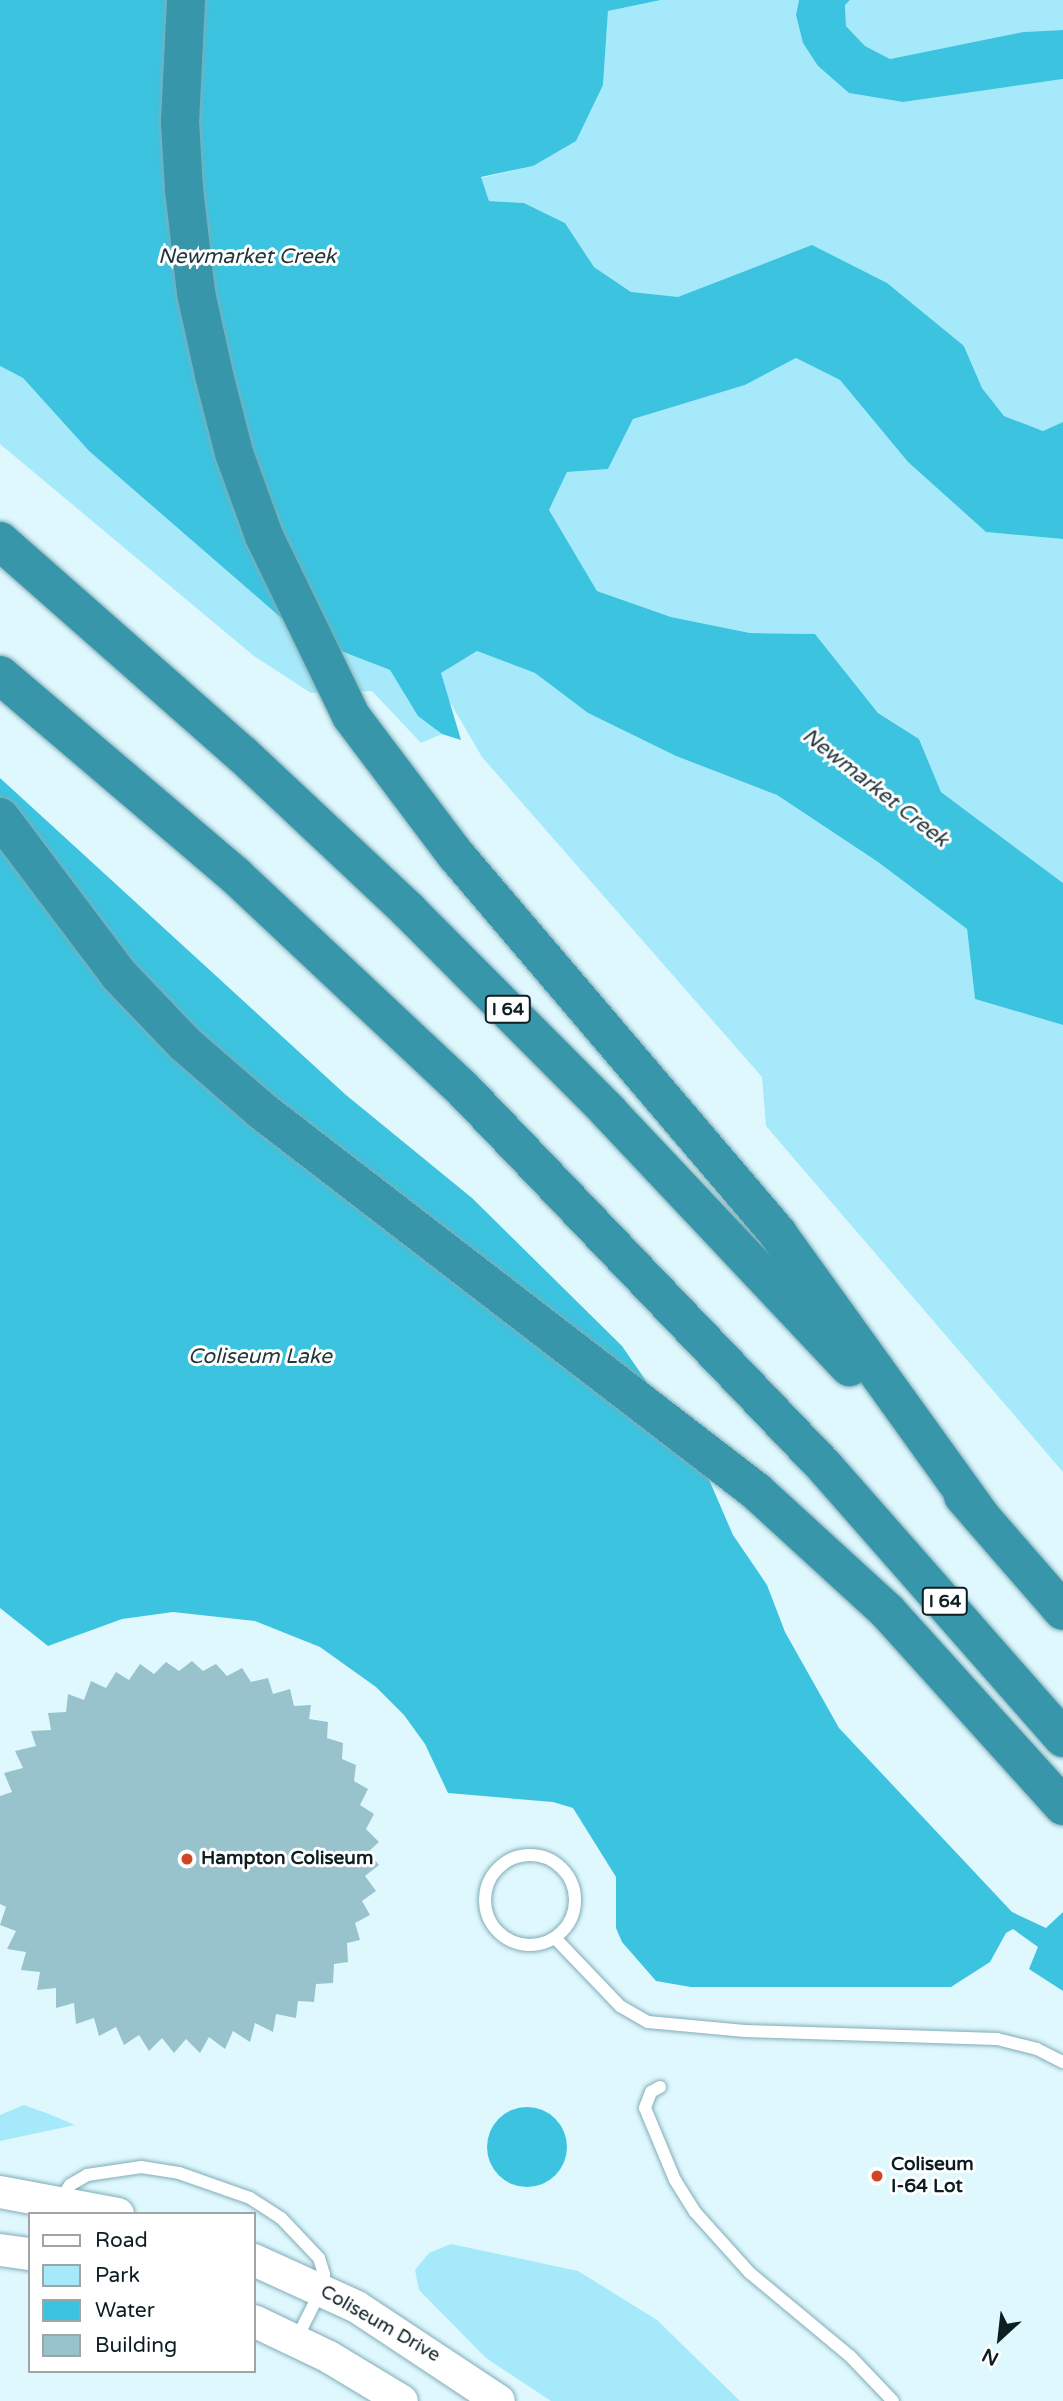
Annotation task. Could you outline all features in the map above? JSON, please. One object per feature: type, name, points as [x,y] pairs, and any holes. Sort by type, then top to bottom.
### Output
[{"type":"highway","points":[[186,0],[180,122],[184,189],[197,293],[214,374],[234,453],[264,536],[351,716],[455,854],[778,1234],[980,1515]]},
{"type":"highway","name":"I 64","points":[[0,541],[243,755],[511,1012],[836,1353],[1063,1611]]},
{"type":"highway","name":"I 64","points":[[0,675],[236,876],[461,1087],[824,1466],[1063,1738]]},
{"type":"highway","points":[[0,817],[110,965],[185,1044],[262,1111],[756,1491],[887,1611],[1063,1806]]},
{"type":"street","points":[[0,2192],[59,2200],[110,2212]]},
{"type":"street","points":[[0,2250],[28,2254]]},
{"type":"street","name":"Coliseum Drive","points":[[256,2261],[321,2290],[424,2348],[499,2401]]},
{"type":"street","points":[[256,2322],[296,2341],[402,2401]]},
{"type":"lane","points":[[528,1854],[543,1856],[567,1873],[576,1900],[566,1928],[555,1938],[529,1945],[515,1942],[493,1926],[485,1900],[493,1874],[502,1864],[528,1854]]},
{"type":"lane","points":[[555,1938],[620,2006],[648,2022],[745,2031],[997,2039],[1037,2049],[1063,2062]]},
{"type":"lane","points":[[660,2087],[651,2092],[645,2108],[676,2179],[695,2211],[750,2273],[850,2356],[893,2401]]},
{"type":"lane","points":[[59,2200],[78,2180],[111,2168],[153,2169],[214,2183],[250,2198],[306,2241],[324,2274],[321,2290],[296,2341]]},
{"type":"green space","points":[[661,0],[799,0],[796,15],[818,66],[849,93],[903,102],[1063,79],[1063,422],[1043,431],[1004,416],[982,388],[964,345],[631,292],[594,267],[565,223],[524,203],[489,201],[481,178],[533,166],[603,85],[608,11]]},
{"type":"green space","points":[[850,0],[1063,0],[1063,30],[1023,32],[890,59],[865,46],[846,26],[845,5]]},
{"type":"green space","points":[[796,358],[840,380],[908,462],[986,532],[1063,539],[1063,883],[941,792],[919,739],[878,713],[815,634],[750,633],[671,617],[597,591],[549,510],[567,472],[608,469],[633,419],[745,385]]},
{"type":"green space","points":[[0,366],[23,378],[89,451],[302,636],[390,670],[418,715],[442,734],[421,743],[372,691],[311,693],[254,656],[0,444]]},
{"type":"green space","points":[[477,651],[535,673],[588,713],[676,756],[777,795],[878,862],[967,929],[975,999],[1063,1025],[1063,1472],[766,1126],[762,1077],[482,757],[444,692],[440,673]]},
{"type":"green space","points":[[24,2105],[75,2125],[0,2141],[0,2115]]},
{"type":"green space","points":[[451,2244],[578,2271],[657,2320],[740,2401],[551,2401],[486,2358],[419,2290],[415,2270],[429,2253]]},
{"type":"water","name":"Newmarket Creek","points":[[0,0],[661,0],[608,11],[603,85],[576,141],[533,166],[481,177],[489,201],[524,203],[565,223],[594,267],[631,292],[678,297],[812,245],[887,283],[964,346],[982,388],[1004,416],[1043,431],[1063,422],[1063,539],[986,532],[908,462],[840,380],[796,358],[745,385],[633,419],[608,469],[567,472],[549,510],[597,591],[671,617],[750,633],[815,634],[878,713],[919,739],[941,792],[1063,883],[1063,1025],[975,999],[967,929],[878,862],[777,795],[676,756],[588,713],[535,673],[477,651],[441,673],[461,740],[442,734],[418,716],[390,670],[302,636],[89,451],[23,378],[0,366]]},
{"type":"water","points":[[799,0],[850,0],[845,5],[846,26],[865,46],[890,59],[1023,32],[1063,30],[1063,79],[903,102],[849,93],[818,66],[803,43],[796,15]]},
{"type":"water","name":"Coliseum Lake","points":[[0,778],[346,1095],[472,1198],[622,1346],[701,1461],[733,1535],[767,1585],[785,1632],[839,1728],[1012,1912],[1046,1928],[1063,1912],[1063,1991],[1029,1969],[1038,1947],[1013,1929],[1006,1933],[990,1962],[951,1987],[691,1987],[656,1981],[622,1942],[616,1928],[616,1877],[573,1808],[553,1802],[448,1793],[425,1744],[404,1715],[376,1687],[320,1647],[255,1621],[173,1612],[122,1619],[48,1646],[0,1608]]},
{"type":"water","points":[[527,2107],[542,2110],[555,2119],[564,2132],[567,2147],[564,2162],[555,2175],[542,2184],[527,2187],[512,2184],[499,2175],[490,2162],[487,2147],[490,2132],[499,2119],[512,2110]]},
{"type":"building","name":"Hampton Coliseum","points":[[192,1661],[203,1671],[216,1664],[227,1676],[242,1668],[251,1682],[268,1678],[273,1694],[290,1689],[294,1706],[311,1705],[309,1719],[328,1722],[327,1738],[343,1743],[342,1759],[356,1765],[354,1781],[368,1789],[360,1805],[374,1814],[366,1829],[379,1842],[368,1852],[379,1865],[365,1876],[376,1891],[362,1901],[370,1915],[355,1923],[360,1940],[347,1943],[348,1962],[334,1964],[333,1983],[316,1984],[314,2002],[298,2001],[296,2018],[276,2014],[273,2032],[255,2023],[250,2042],[233,2031],[225,2049],[209,2037],[200,2053],[186,2039],[174,2053],[162,2038],[149,2051],[139,2035],[124,2045],[116,2027],[99,2036],[94,2018],[76,2024],[74,2003],[56,2008],[56,1988],[37,1990],[40,1972],[21,1970],[26,1952],[7,1949],[16,1931],[0,1925],[6,1907],[0,1904],[0,1796],[12,1792],[4,1773],[23,1768],[15,1751],[36,1746],[31,1731],[51,1730],[48,1713],[66,1712],[68,1694],[84,1700],[91,1681],[106,1688],[116,1672],[129,1680],[140,1664],[154,1674],[166,1662],[179,1671]]},
{"type":"place","name":"Hampton Coliseum","points":[[187,1859]]},
{"type":"place","name":"Coliseum I-64 Lot","points":[[877,2176]]}]
